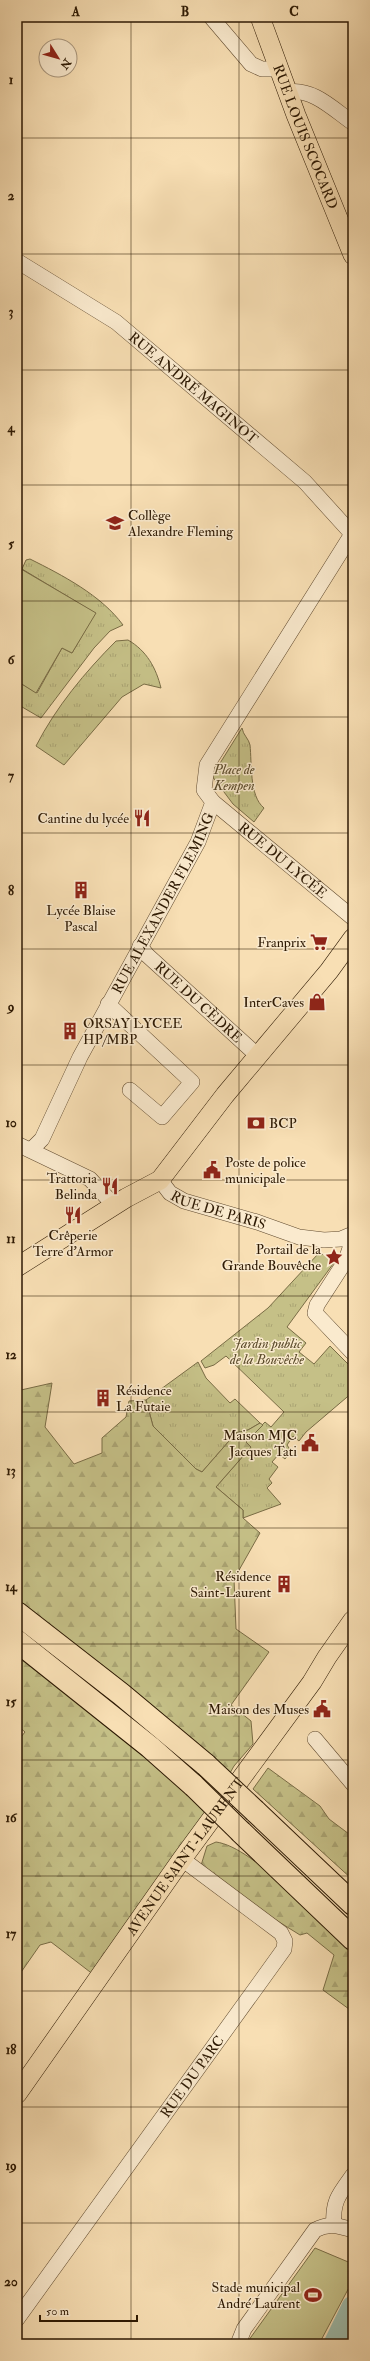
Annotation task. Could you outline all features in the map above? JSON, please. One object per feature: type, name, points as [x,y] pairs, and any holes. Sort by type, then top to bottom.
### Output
[{"type":"highway","points":[[17,1612],[121,1694],[206,1765],[353,1904]]},
{"type":"highway","points":[[17,1641],[150,1747],[194,1786],[353,1939]]},
{"type":"main road","name":"RUE LOUIS SCOCARD","points":[[260,17],[279,69],[353,255]]},
{"type":"main road","points":[[160,1180],[175,1158],[258,1056],[346,957],[353,938]]},
{"type":"main road","name":"RUE DE PARIS","points":[[17,1267],[126,1198],[160,1180]]},
{"type":"main road","name":"AVENUE SAINT-LAURENT","points":[[17,2094],[182,1859],[312,1682],[327,1657],[353,1620]]},
{"type":"street","points":[[211,17],[251,64],[262,69],[279,69]]},
{"type":"street","points":[[288,92],[303,91],[315,96],[353,122]]},
{"type":"street","name":"RUE ANDRÉ MAGINOT","points":[[17,261],[116,322],[305,482],[353,535]]},
{"type":"street","name":"RUE ALEXANDER FLEMING","points":[[24,1147],[42,1139],[80,1057],[198,842],[213,802],[204,790],[207,765],[353,535]]},
{"type":"street","name":"RUE DU LYCÉE","points":[[213,802],[353,918]]},
{"type":"street","name":"RUE DU CÈDRE","points":[[140,946],[147,955],[258,1056]]},
{"type":"street","points":[[108,1004],[192,1082],[162,1117],[130,1090]]},
{"type":"street","points":[[24,1147],[90,1179],[110,1201]]},
{"type":"street","name":"RUE DE PARIS","points":[[160,1180],[170,1193],[184,1201],[257,1222],[299,1237],[335,1239],[353,1234]]},
{"type":"street","points":[[353,1239],[346,1260],[317,1305],[316,1313],[353,1353]]},
{"type":"street","points":[[315,1739],[353,1784]]},
{"type":"street","name":"RUE DU PARC","points":[[17,2319],[284,1949],[285,1940],[281,1933],[182,1859]]},
{"type":"street","points":[[334,2224],[333,2208],[337,2198],[353,2176]]},
{"type":"street","points":[[238,2344],[244,2329],[308,2238],[322,2226],[334,2224],[353,2230]]},
{"type":"green space","points":[[30,559],[68,579],[92,595],[104,604],[123,625],[110,631],[94,648],[41,718],[17,704],[17,681],[37,693],[62,648],[72,653],[95,613],[22,569],[26,560]]},
{"type":"green space","points":[[21,569],[96,613],[72,653],[62,648],[36,693],[17,681],[17,575]]},
{"type":"green space","points":[[128,640],[135,644],[150,661],[161,688],[144,684],[122,697],[64,765],[36,746],[62,704],[93,665],[116,641]]},
{"type":"green space","name":"Place de Kempen","points":[[242,728],[250,745],[252,779],[256,796],[259,803],[264,808],[254,822],[233,804],[212,776]]},
{"type":"green space","name":"Jardin public de la Bouvêche","points":[[318,1254],[331,1255],[336,1260],[287,1327],[306,1343],[299,1352],[314,1364],[330,1346],[353,1369],[353,1392],[306,1432],[299,1441],[293,1436],[287,1445],[291,1451],[285,1459],[279,1454],[272,1462],[278,1467],[269,1479],[272,1483],[267,1488],[281,1504],[243,1518],[243,1510],[216,1487],[251,1447],[246,1442],[265,1422],[271,1427],[284,1412],[226,1356],[214,1365],[205,1368],[201,1361],[268,1308]]},
{"type":"green space","points":[[198,1362],[206,1378],[230,1403],[235,1399],[260,1423],[248,1430],[236,1433],[202,1472],[196,1469],[153,1426],[146,1400]]},
{"type":"green space","points":[[52,1383],[45,1427],[74,1464],[102,1453],[102,1438],[126,1417],[129,1401],[146,1400],[153,1426],[196,1469],[202,1472],[236,1433],[248,1430],[260,1423],[263,1425],[246,1442],[251,1447],[216,1487],[243,1510],[243,1518],[260,1533],[234,1579],[236,1629],[269,1652],[231,1705],[251,1721],[253,1744],[234,1766],[199,1827],[94,1975],[51,1942],[40,1945],[17,1978],[17,1742],[25,1732],[17,1725],[17,1457],[19,1454],[21,1390]]},
{"type":"green space","points":[[268,1768],[320,1806],[329,1819],[353,1837],[353,1880],[253,1789]]},
{"type":"green space","points":[[216,1842],[232,1847],[269,1872],[353,1955],[353,2012],[323,1990],[334,1955],[307,1933],[300,1935],[199,1872],[207,1846]]},
{"type":"green space","name":"Stade municipal André Laurent","points":[[315,2248],[353,2264],[353,2280],[319,2344],[246,2344]]},
{"type":"waterway","points":[[335,2344],[353,2307]]},
{"type":"place","name":"Collège Alexandre Fleming","points":[[115,523]]},
{"type":"place","name":"Cantine du lycée","points":[[142,818]]},
{"type":"place","name":"Lycée Blaise Pascal","points":[[81,890]]},
{"type":"place","name":"Franprix","points":[[319,942]]},
{"type":"place","name":"InterCaves","points":[[317,1002]]},
{"type":"place","name":"ORSAY LYCEE HP/MBP","points":[[70,1031]]},
{"type":"place","name":"BCP","points":[[256,1123]]},
{"type":"place","name":"Poste de police municipale","points":[[212,1170]]},
{"type":"place","name":"Trattoria Belinda","points":[[110,1186]]},
{"type":"place","name":"Crêperie Terre d'Armor","points":[[73,1215]]},
{"type":"place","name":"Portail de la Grande Bouvêche","points":[[334,1257]]},
{"type":"place","name":"Résidence La Futaie","points":[[103,1398]]},
{"type":"place","name":"Maison MJC Jacques Tati","points":[[310,1443]]},
{"type":"place","name":"Résidence Saint-Laurent","points":[[284,1584]]},
{"type":"place","name":"Maison des Muses","points":[[322,1709]]},
{"type":"place","name":"Stade municipal André Laurent","points":[[313,2295]]}]
